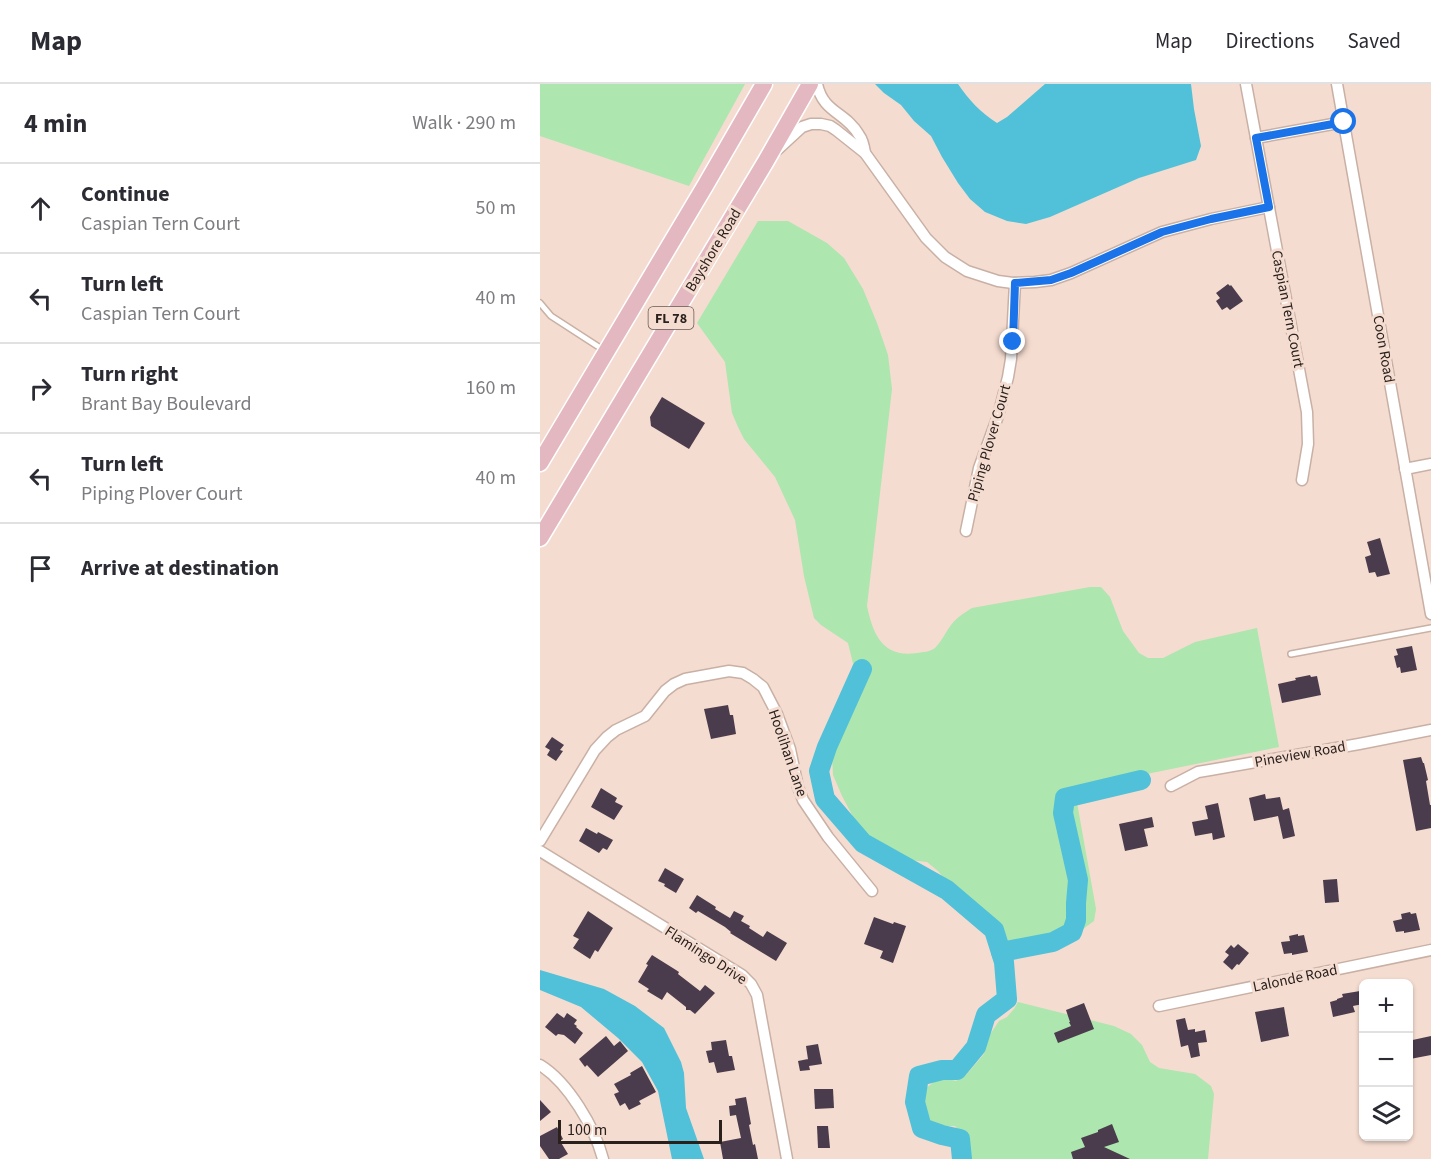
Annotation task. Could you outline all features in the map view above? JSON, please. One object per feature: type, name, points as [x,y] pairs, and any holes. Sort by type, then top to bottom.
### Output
[{"type":"main road","name":"FL 78","points":[[540,463],[700,196],[764,84]]},
{"type":"main road","name":"Bayshore Road","points":[[540,538],[810,84]]},
{"type":"street","points":[[817,84],[826,105],[859,133],[865,153]]},
{"type":"street","name":"Caspian Tern Court","points":[[1246,84],[1307,412],[1308,444],[1302,480]]},
{"type":"street","name":"Coon Road","points":[[1337,84],[1431,614]]},
{"type":"street","points":[[1256,138],[1344,122]]},
{"type":"street","points":[[766,161],[802,127],[811,124],[830,126],[865,153],[935,248],[967,271],[983,277],[1015,283],[1051,280],[1162,232],[1269,207]]},
{"type":"street","name":"Piping Plover Court","points":[[966,531],[977,476],[998,416],[1008,377],[1015,283]]},
{"type":"street","points":[[1405,469],[1431,464]]},
{"type":"street","name":"Hoolihan Lane","points":[[540,841],[595,750],[607,736],[645,716],[665,691],[674,684],[685,679],[729,671],[743,673],[763,687],[777,714],[790,749],[803,800],[828,837],[872,891]]},
{"type":"street","name":"Pineview Road","points":[[1171,786],[1204,771],[1431,730]]},
{"type":"street","name":"Flamingo Drive","points":[[540,851],[742,975],[751,984],[757,995],[787,1159]]},
{"type":"street","name":"Lalonde Road","points":[[1159,1006],[1431,950]]},
{"type":"street","points":[[540,1065],[561,1083],[578,1105],[596,1139],[603,1159]]},
{"type":"lane","points":[[540,303],[551,316],[607,351]]},
{"type":"lane","points":[[1291,654],[1431,628]]},
{"type":"green space","points":[[540,84],[745,84],[689,186],[540,136]]},
{"type":"green space","points":[[758,221],[788,221],[827,243],[844,258],[863,289],[888,355],[892,389],[867,606],[876,635],[888,648],[905,654],[929,651],[937,645],[961,615],[972,608],[1090,587],[1101,587],[1110,597],[1123,631],[1139,653],[1148,658],[1163,658],[1195,642],[1257,628],[1279,747],[1080,789],[1076,797],[1096,909],[1094,921],[1083,929],[1003,951],[938,871],[927,862],[901,859],[882,846],[858,826],[842,796],[833,775],[832,755],[835,742],[859,698],[848,643],[814,618],[804,576],[795,520],[775,477],[744,439],[738,427],[732,413],[725,362],[697,323]]},
{"type":"green space","points":[[1018,1002],[1114,1026],[1131,1034],[1142,1045],[1150,1062],[1159,1068],[1195,1074],[1211,1086],[1214,1094],[1208,1159],[970,1159],[963,1136],[955,1126],[933,1126],[921,1109],[925,1089],[940,1077],[956,1081],[966,1075],[984,1054],[989,1036],[999,1021],[1007,1017]]},
{"type":"water","points":[[875,84],[958,84],[975,105],[997,123],[1045,84],[1191,84],[1201,146],[1196,160],[1139,178],[1050,217],[1026,224],[1007,221],[985,212],[970,199],[931,136],[901,105]]},
{"type":"water","points":[[540,970],[604,989],[635,1006],[664,1028],[681,1062],[686,1108],[704,1159],[672,1159],[658,1091],[642,1062],[581,1007],[540,990]]},
{"type":"building","points":[[1228,284],[1243,301],[1230,310],[1227,307],[1222,310],[1216,301],[1220,298],[1216,293]]},
{"type":"building","points":[[662,397],[705,423],[689,449],[651,426],[650,417]]},
{"type":"building","points":[[1380,538],[1390,574],[1377,577],[1375,572],[1369,573],[1365,557],[1371,555],[1367,542]]},
{"type":"building","points":[[1412,646],[1417,670],[1401,673],[1394,656],[1398,655],[1396,649]]},
{"type":"building","points":[[1310,675],[1311,677],[1317,676],[1321,695],[1282,703],[1278,684]]},
{"type":"building","points":[[728,705],[730,715],[733,715],[736,734],[711,739],[704,709]]},
{"type":"building","points":[[552,737],[564,745],[556,761],[547,755],[550,750],[545,747]]},
{"type":"building","points":[[1421,757],[1428,780],[1426,781],[1431,805],[1431,828],[1416,831],[1403,760]]},
{"type":"building","points":[[601,788],[617,798],[615,802],[623,806],[614,820],[591,807]]},
{"type":"building","points":[[1265,794],[1266,799],[1280,797],[1283,810],[1289,808],[1295,836],[1283,839],[1278,816],[1254,821],[1249,798]]},
{"type":"building","points":[[1218,803],[1225,837],[1213,840],[1212,833],[1195,836],[1192,822],[1208,819],[1205,806]]},
{"type":"building","points":[[1152,817],[1154,827],[1144,829],[1148,846],[1125,851],[1119,824]]},
{"type":"building","points":[[586,828],[613,840],[607,850],[603,848],[599,853],[579,841]]},
{"type":"building","points":[[665,868],[684,879],[676,893],[658,881]]},
{"type":"building","points":[[1337,879],[1339,902],[1325,903],[1323,880]]},
{"type":"building","points":[[697,895],[730,918],[734,911],[744,916],[741,921],[763,937],[767,931],[787,943],[776,961],[730,933],[725,927],[689,908]]},
{"type":"building","points":[[588,911],[613,928],[598,952],[595,950],[590,959],[573,948],[579,939],[573,936]]},
{"type":"building","points":[[1410,912],[1411,914],[1416,913],[1420,930],[1396,932],[1393,921],[1402,919],[1401,914]]},
{"type":"building","points":[[874,917],[906,926],[893,963],[880,958],[883,951],[864,944]]},
{"type":"building","points":[[1298,934],[1298,936],[1304,935],[1308,952],[1284,954],[1281,942],[1290,941],[1289,936]]},
{"type":"building","points":[[1238,944],[1249,953],[1232,970],[1223,962],[1229,955],[1225,952],[1231,945],[1234,948]]},
{"type":"building","points":[[652,955],[679,972],[678,974],[700,991],[705,985],[715,993],[695,1014],[686,1010],[686,1007],[667,992],[662,1000],[647,991],[649,989],[638,982]]},
{"type":"building","points":[[1359,991],[1359,1005],[1353,1006],[1355,1012],[1333,1017],[1330,1002],[1343,997],[1342,994]]},
{"type":"building","points":[[1084,1003],[1094,1029],[1058,1043],[1054,1033],[1071,1026],[1066,1010]]},
{"type":"building","points":[[1284,1007],[1289,1036],[1261,1042],[1255,1012]]},
{"type":"building","points":[[557,1013],[564,1018],[567,1013],[577,1020],[574,1024],[583,1033],[575,1044],[564,1035],[556,1036],[545,1027]]},
{"type":"building","points":[[1185,1018],[1188,1030],[1195,1029],[1195,1032],[1205,1030],[1207,1042],[1198,1043],[1200,1056],[1191,1058],[1188,1045],[1181,1047],[1176,1020]]},
{"type":"building","points":[[606,1036],[614,1046],[620,1041],[628,1051],[598,1077],[579,1059]]},
{"type":"building","points":[[1431,1036],[1431,1055],[1413,1058],[1413,1040]]},
{"type":"building","points":[[726,1040],[735,1070],[717,1073],[714,1062],[709,1063],[706,1051],[712,1050],[711,1042]]},
{"type":"building","points":[[818,1044],[822,1064],[809,1066],[810,1070],[800,1071],[798,1061],[808,1059],[806,1046]]},
{"type":"building","points":[[642,1066],[656,1092],[639,1101],[641,1104],[629,1110],[625,1103],[620,1106],[614,1094],[619,1092],[614,1084]]},
{"type":"building","points":[[814,1089],[833,1089],[834,1108],[815,1109]]},
{"type":"building","points":[[746,1097],[751,1124],[749,1125],[758,1159],[723,1159],[720,1142],[741,1138],[736,1115],[730,1116],[729,1106],[736,1105],[735,1099]]},
{"type":"building","points":[[540,1100],[551,1112],[540,1121]]},
{"type":"building","points":[[1112,1124],[1119,1142],[1104,1147],[1130,1159],[1073,1159],[1071,1152],[1085,1147],[1081,1138]]},
{"type":"building","points":[[817,1126],[828,1126],[830,1148],[818,1148]]},
{"type":"building","points":[[557,1127],[563,1139],[560,1141],[568,1154],[559,1159],[549,1159],[540,1146],[540,1136]]},
{"type":"waterway","points":[[862,669],[827,747],[819,771],[825,799],[863,843],[947,890],[994,930],[1004,962],[1007,999],[986,1015],[976,1047],[957,1070],[942,1070],[919,1076],[915,1102],[922,1128],[960,1139],[962,1159]]},
{"type":"waterway","points":[[1001,952],[1053,942],[1072,932],[1076,920],[1078,880],[1063,813],[1065,798],[1141,780]]},
{"type":"route","points":[[1013,342],[1015,283],[1051,280],[1162,232],[1269,207],[1256,138],[1344,122]]}]
